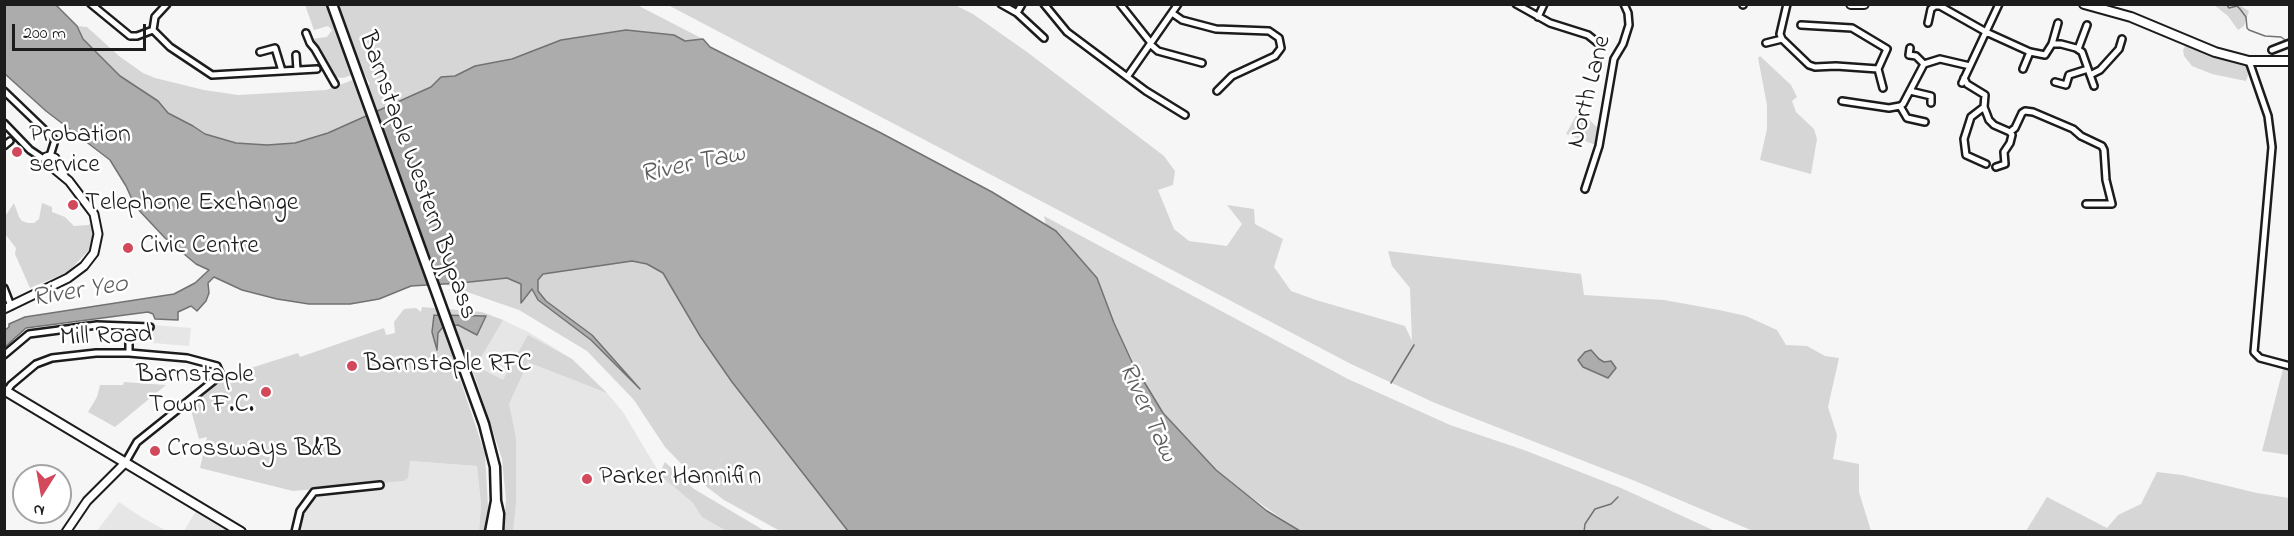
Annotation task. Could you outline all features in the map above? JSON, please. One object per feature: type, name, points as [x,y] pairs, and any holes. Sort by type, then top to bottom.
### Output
[{"type":"main road","name":"Barnstaple Western Bypass","points":[[332,4],[489,439],[495,466],[498,531]]},
{"type":"main road","points":[[1851,4],[1864,4]]},
{"type":"main road","points":[[2084,4],[2121,13],[2197,45],[2249,61],[2289,61]]},
{"type":"main road","points":[[6,391],[242,531]]},
{"type":"main road","name":"Barnstaple Western Bypass","points":[[490,531],[496,501]]},
{"type":"street","points":[[91,4],[130,36],[153,30]]},
{"type":"street","points":[[153,30],[155,17],[167,4]]},
{"type":"street","points":[[1001,4],[1017,13],[1044,38]]},
{"type":"street","points":[[1017,13],[1022,4]]},
{"type":"street","points":[[1044,4],[1067,32],[1146,91],[1185,115]]},
{"type":"street","points":[[1120,4],[1150,44],[1158,51],[1202,63]]},
{"type":"street","points":[[1169,4],[1173,12],[1182,20],[1216,29],[1269,31],[1276,34],[1281,45],[1279,53],[1232,76],[1217,91]]},
{"type":"street","points":[[1127,77],[1178,4]]},
{"type":"street","points":[[1516,4],[1550,23],[1588,35],[1598,43]]},
{"type":"street","points":[[1538,17],[1544,4]]},
{"type":"street","name":"North Lane","points":[[1585,189],[1599,146],[1614,59],[1623,44],[1629,25],[1628,13],[1624,4]]},
{"type":"street","points":[[1787,4],[1780,34],[1782,39],[1809,65],[1878,69]]},
{"type":"street","points":[[1999,4],[1963,81],[1985,95],[1984,107],[1989,120],[1994,125],[2010,132]]},
{"type":"street","points":[[1928,24],[1931,9],[1940,6],[1986,32],[2030,52],[2045,55],[2052,44],[2058,23]]},
{"type":"street","points":[[1801,25],[1852,28],[1894,52]]},
{"type":"street","points":[[2078,49],[2087,25]]},
{"type":"street","points":[[153,30],[170,47],[212,75],[317,69]]},
{"type":"street","points":[[306,33],[310,44],[335,84]]},
{"type":"street","points":[[1766,43],[1782,39]]},
{"type":"street","points":[[2055,82],[2066,85],[2069,75],[2100,70],[2119,49],[2122,39]]},
{"type":"street","points":[[2272,50],[2289,43]]},
{"type":"street","points":[[2052,44],[2061,44],[2082,52],[2094,86]]},
{"type":"street","points":[[260,52],[275,48],[282,70]]},
{"type":"street","points":[[1883,88],[1878,69],[1887,49]]},
{"type":"street","points":[[1908,52],[1924,64]]},
{"type":"street","points":[[2023,69],[2030,52]]},
{"type":"street","points":[[296,55],[297,70]]},
{"type":"street","points":[[1842,101],[1889,108],[1900,106],[1924,64],[1940,59],[1970,66]]},
{"type":"street","points":[[2249,61],[2268,116],[2272,147],[2254,352],[2260,358],[2289,366]]},
{"type":"street","points":[[4,91],[55,140],[48,158]]},
{"type":"street","points":[[1910,91],[1932,96],[1931,103]]},
{"type":"street","points":[[1854,110],[1856,102]]},
{"type":"street","points":[[1900,106],[1907,118],[1922,122],[1920,114]]},
{"type":"street","points":[[1984,107],[1971,117],[1964,140],[1966,155],[1986,164]]},
{"type":"street","points":[[2010,132],[2025,111],[2033,112],[2095,141],[2104,150],[2106,180],[2112,204],[2086,204]]},
{"type":"street","points":[[4,123],[35,156],[48,158],[59,164],[64,176],[96,218],[98,234],[94,253],[84,266],[68,278],[8,308],[4,288]]},
{"type":"street","points":[[1996,167],[2005,164],[2004,152],[2010,143],[2012,135],[2010,132]]},
{"type":"street","points":[[4,146],[10,141]]},
{"type":"street","points":[[4,356],[29,334],[97,326],[150,327]]},
{"type":"street","points":[[129,341],[129,353]]},
{"type":"street","name":"Mill Road","points":[[6,391],[42,361],[96,353],[129,353],[187,358],[217,366],[220,373],[217,378],[137,442],[125,463]]},
{"type":"street","points":[[66,531],[87,501],[125,463]]},
{"type":"street","points":[[295,531],[300,511],[314,492],[380,485]]},
{"type":"shaded area","points":[[305,5],[327,5],[352,75],[343,78],[335,77],[312,43],[311,39],[327,37],[332,30],[328,26],[314,30]]},
{"type":"shaded area","points":[[338,5],[637,5],[703,39],[685,41],[674,35],[626,30],[561,40],[512,59],[475,66],[454,76],[441,77],[431,87],[328,133],[295,143],[267,145],[236,143],[205,134],[167,113],[158,101],[120,76],[82,39],[77,26],[87,27],[119,56],[143,73],[204,90],[238,95],[326,90],[363,76],[367,86],[370,84],[362,70]]},
{"type":"shaded area","points":[[668,5],[955,5],[973,14],[1027,52],[1164,156],[1175,171],[1173,185],[1158,190],[1174,229],[1189,241],[1227,246],[1242,224],[1227,205],[1254,209],[1255,224],[1283,239],[1274,267],[1291,291],[1405,326],[1412,341],[1410,288],[1392,266],[1388,251],[1581,274],[1584,295],[1664,300],[1746,316],[1777,330],[1786,345],[1807,346],[1825,356],[1839,358],[1828,407],[1837,435],[1833,459],[1859,464],[1859,492],[1871,531],[1753,531],[1635,481],[1435,403],[1351,364]]},
{"type":"shaded area","points":[[2214,5],[2239,5],[2249,11],[2244,26],[2238,30],[2228,16]]},
{"type":"shaded area","points":[[2186,44],[2246,64],[2248,75],[2246,81],[2212,74],[2192,66],[2184,56],[2183,50]]},
{"type":"shaded area","points":[[1760,56],[1791,85],[1797,97],[1792,101],[1796,112],[1814,129],[1817,139],[1811,174],[1760,160],[1767,129],[1767,105],[1758,58]]},
{"type":"shaded area","points":[[1579,110],[1600,130],[1596,145],[1566,134]]},
{"type":"shaded area","points":[[14,203],[19,217],[28,223],[34,223],[39,219],[42,203],[52,207],[52,212],[65,217],[74,226],[92,223],[94,231],[89,250],[68,272],[30,288],[15,254],[16,248],[5,234],[4,218]]},
{"type":"shaded area","points":[[1044,216],[1348,379],[1450,425],[1524,450],[1621,488],[1715,531],[1300,531],[1242,491],[1181,531],[1139,374],[1114,322],[1097,278],[1056,231],[1046,225]]},
{"type":"shaded area","points":[[632,261],[647,264],[663,273],[698,334],[732,382],[849,531],[780,531],[724,500],[695,478],[665,447],[634,400],[587,351],[519,310],[444,284],[512,276],[507,274],[408,283],[377,294],[350,300],[316,302],[339,293],[358,292],[374,287],[410,272],[467,267],[483,271],[527,267],[527,275]]},
{"type":"shaded area","points":[[422,307],[482,312],[503,320],[476,366],[503,380],[528,335],[572,359],[607,393],[528,362],[509,404],[516,438],[516,504],[513,532],[503,531],[506,500],[502,459],[475,377],[458,338],[451,341],[452,355],[485,454],[488,507],[491,508],[489,531],[479,531],[481,505],[477,466],[410,461],[408,478],[404,481],[293,491],[200,468],[207,437],[199,439],[189,403],[216,385],[227,374],[298,353],[300,357],[384,328],[386,335],[395,333],[394,322],[404,309],[416,308],[421,312]]},
{"type":"shaded area","points":[[501,319],[530,333],[572,359],[623,412],[660,474],[693,503],[741,531],[513,531],[516,504],[516,438],[503,381],[476,366]]},
{"type":"shaded area","points":[[153,325],[191,328],[189,346],[153,343]]},
{"type":"shaded area","points":[[2283,369],[2289,371],[2289,455],[2262,451]]},
{"type":"shaded area","points":[[124,382],[166,385],[115,427],[88,412],[97,397],[100,385],[123,385]]},
{"type":"shaded area","points":[[409,461],[477,466],[481,505],[479,531],[297,532],[302,515],[313,496],[381,488],[381,483],[404,481],[408,478]]},
{"type":"shaded area","points":[[665,462],[694,489],[765,531],[727,531],[702,517],[693,503],[659,474]]},
{"type":"shaded area","points":[[2157,472],[2182,475],[2257,493],[2289,498],[2289,531],[2026,531],[2047,497],[2107,528],[2118,515],[2141,504]]},
{"type":"shaded area","points":[[119,502],[141,517],[167,531],[96,532]]},
{"type":"shaded area","points":[[196,511],[229,531],[184,531]]},
{"type":"water","name":"River Taw","points":[[5,5],[56,5],[77,26],[83,39],[120,76],[158,101],[168,113],[205,134],[236,143],[267,145],[295,143],[328,133],[431,87],[441,77],[455,76],[475,66],[512,59],[561,40],[626,30],[674,35],[685,41],[703,39],[710,47],[992,192],[1056,231],[1097,278],[1132,362],[1163,413],[1216,470],[1267,511],[1300,531],[848,531],[732,382],[700,336],[663,273],[647,264],[632,261],[543,274],[538,280],[538,291],[546,301],[592,335],[640,389],[591,340],[538,300],[532,289],[521,303],[521,284],[507,278],[411,286],[379,299],[350,304],[309,304],[242,290],[214,277],[208,283],[209,293],[206,301],[197,311],[191,306],[178,312],[178,320],[155,319],[153,314],[148,312],[26,328],[5,347],[4,331],[9,324],[25,317],[174,294],[195,283],[209,270],[196,264],[165,238],[135,206],[110,160],[46,111],[5,74]]},
{"type":"water","points":[[434,315],[486,316],[477,335],[458,325],[443,327],[438,333],[437,350],[432,332]]},
{"type":"water","points":[[1591,350],[1604,362],[1611,361],[1616,368],[1608,378],[1583,367],[1578,360],[1585,352]]},
{"type":"waterway","points":[[2226,4],[2229,8],[2237,6],[2240,9],[2246,17],[2249,30],[2265,36],[2281,37],[2288,42]]},
{"type":"waterway","points":[[1391,383],[1414,345]]},
{"type":"waterway","points":[[1584,532],[1585,524],[1595,509],[1611,504],[1618,497]]},
{"type":"place","name":"Probation service","points":[[17,152]]},
{"type":"place","name":"Telephone Exchange","points":[[73,205]]},
{"type":"place","name":"Civic Centre","points":[[128,248]]},
{"type":"place","name":"Barnstaple RFC","points":[[352,366]]},
{"type":"place","name":"Barnstaple Town F.C.","points":[[266,392]]},
{"type":"place","name":"Crossways B&B","points":[[155,451]]},
{"type":"place","name":"Parker Hannifin","points":[[587,479]]},
{"type":"water label","name":"River Yeo","points":[[80,293]]}]
